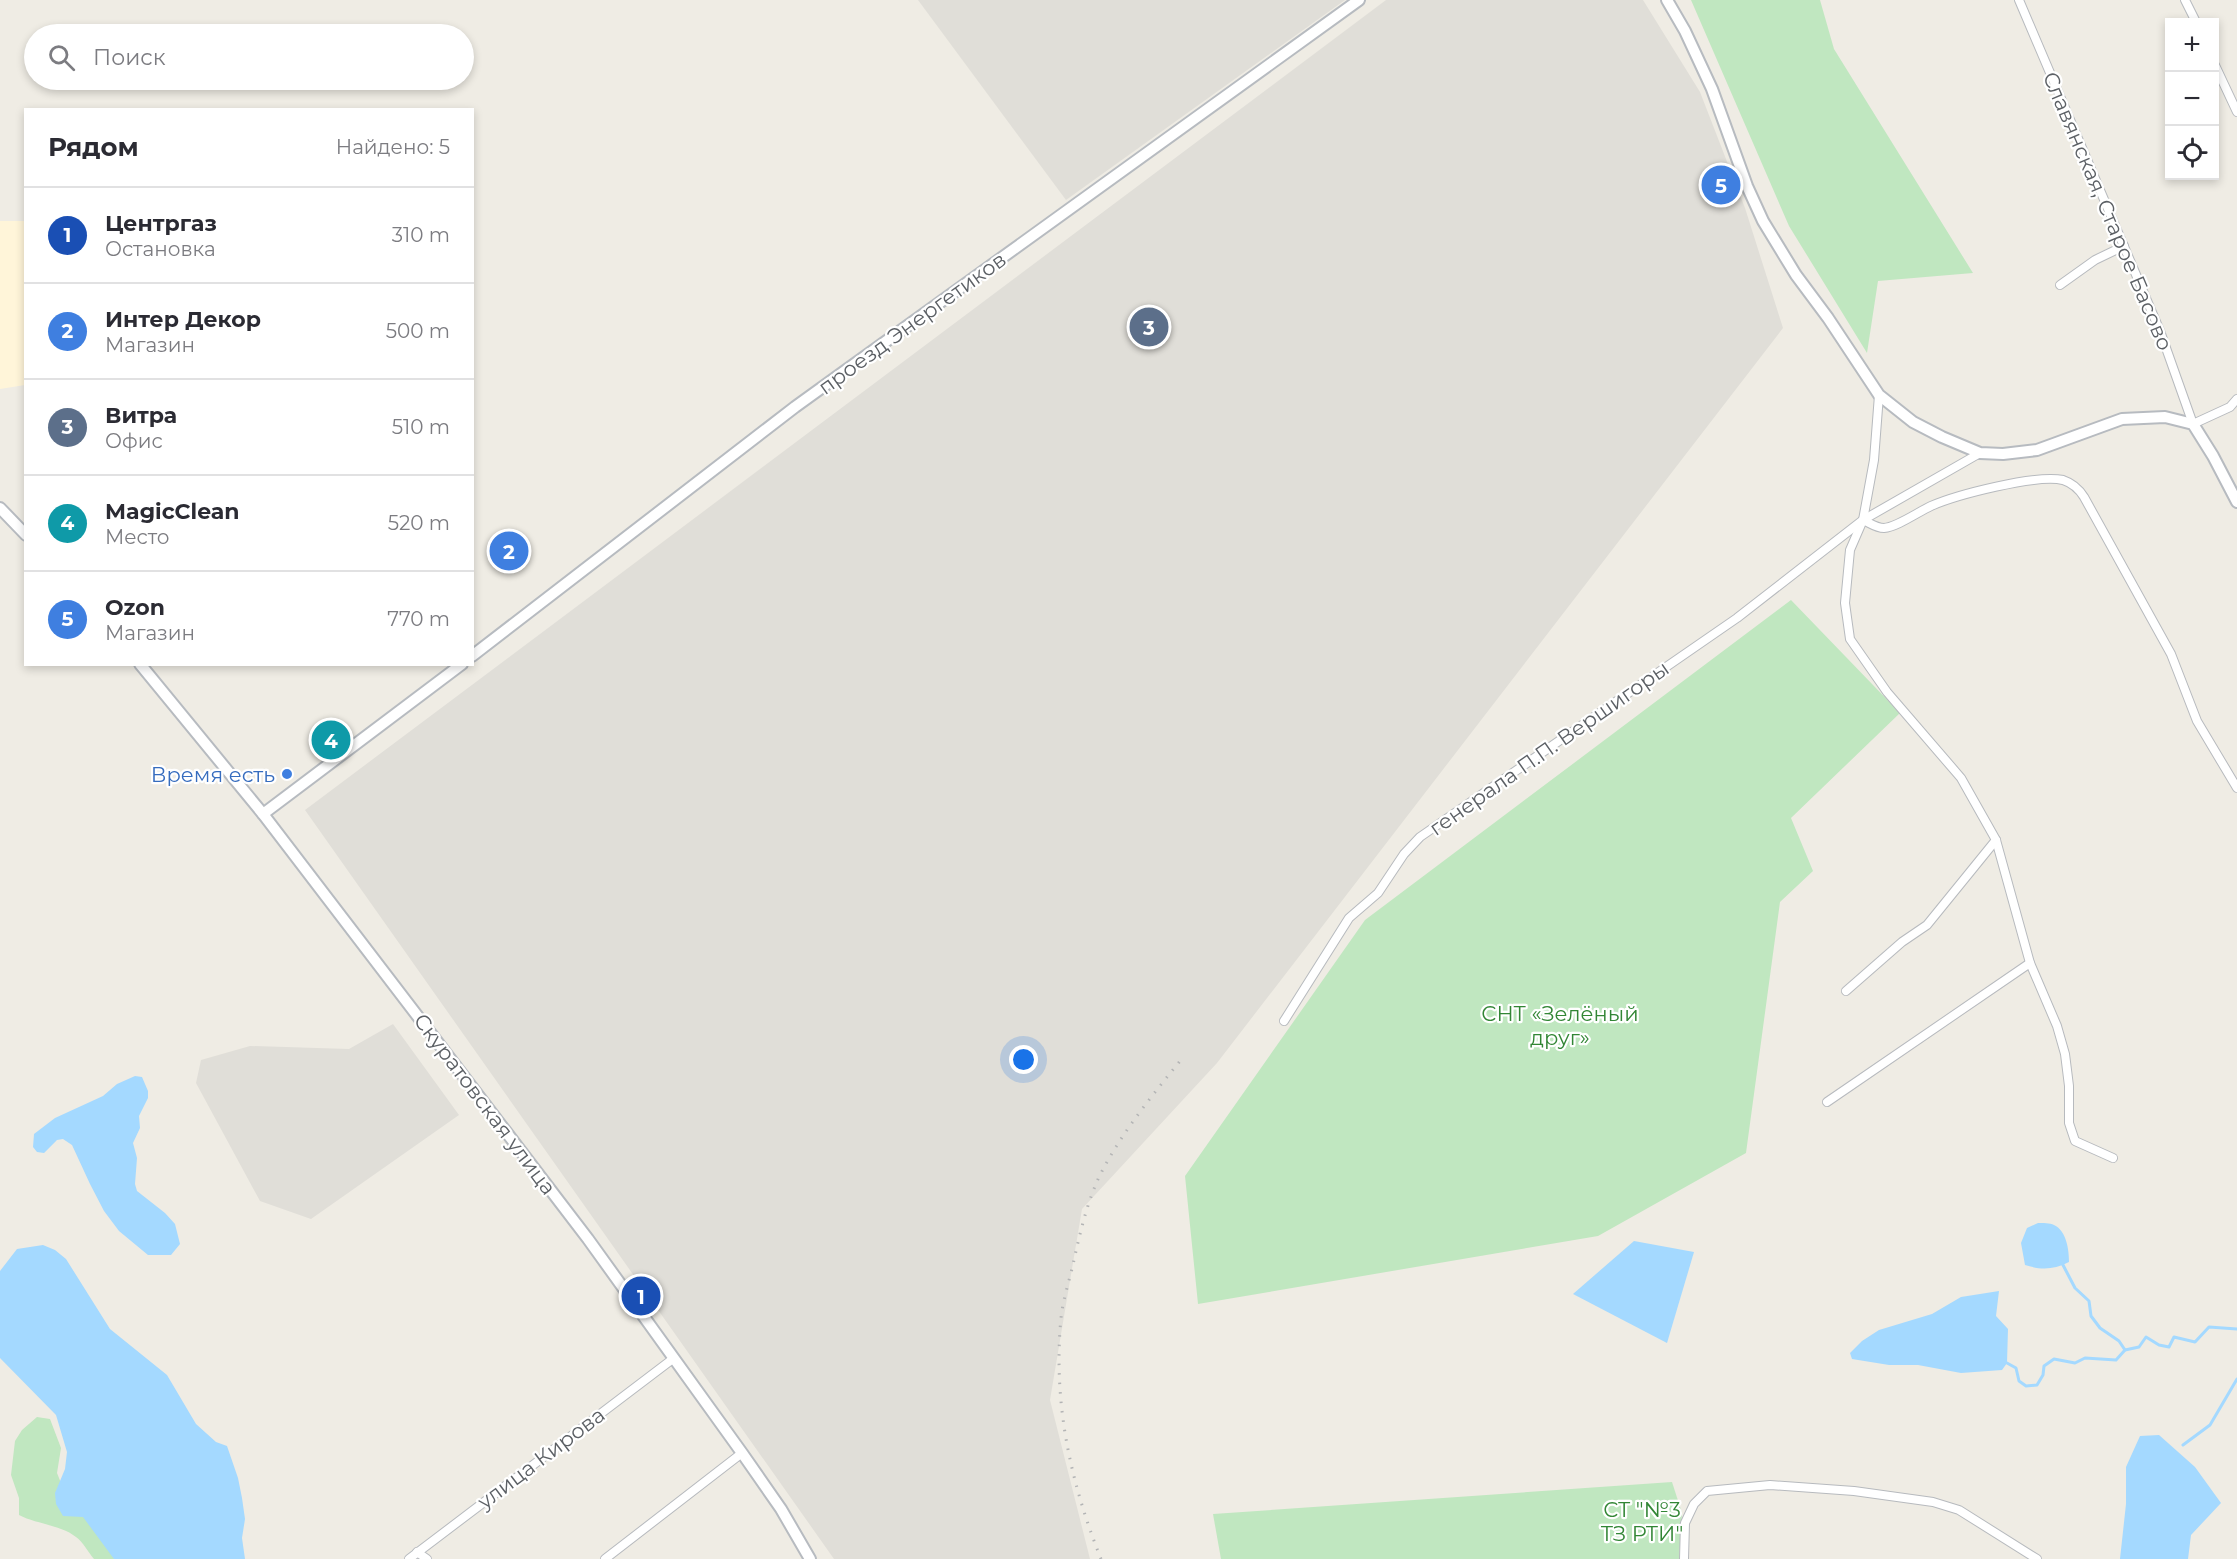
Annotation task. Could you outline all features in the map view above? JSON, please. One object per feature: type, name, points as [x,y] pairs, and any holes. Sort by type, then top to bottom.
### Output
[{"type":"street","name":"проезд Энергетиков","points":[[474,654],[795,407],[1359,0]]},
{"type":"street","points":[[1667,0],[1712,89],[1763,221],[1796,274],[1879,395],[1913,422],[1980,453],[2003,454],[2037,450],[2122,419],[2165,417],[2193,424],[2230,407],[2237,399]]},
{"type":"street","name":"Славянская, Старое Басово","points":[[2019,0],[2160,331],[2193,424]]},
{"type":"street","points":[[2186,0],[2194,18]]},
{"type":"street","points":[[2218,72],[2237,112]]},
{"type":"street","points":[[2060,285],[2095,260],[2124,246]]},
{"type":"street","points":[[1879,395],[1874,460],[1863,520],[1850,550],[1845,603],[1850,639],[1887,692],[1961,778],[1996,840],[2030,963],[2065,1054],[2069,1086],[2069,1123],[2075,1141],[2114,1158]]},
{"type":"street","points":[[2193,424],[2237,502]]},
{"type":"street","name":"генерала П.П. Вершигоры","points":[[1284,1021],[1349,918],[1378,893],[1404,854],[1420,837],[1737,618],[1863,520],[1980,453]]},
{"type":"street","points":[[1863,520],[1882,528],[1949,499],[1998,487],[2054,479],[2072,484],[2084,497],[2171,654],[2197,721],[2237,788]]},
{"type":"street","points":[[0,508],[24,533]]},
{"type":"street","name":"Скуратовская улица","points":[[142,666],[263,814],[581,1230],[742,1452],[781,1509],[810,1559]]},
{"type":"street","points":[[263,814],[459,666]]},
{"type":"street","points":[[1846,991],[1902,942],[1927,925],[1996,840]]},
{"type":"street","points":[[1827,1102],[2030,963]]},
{"type":"street","name":"улица Кирова","points":[[409,1559],[674,1358]]},
{"type":"street","points":[[605,1559],[742,1452]]},
{"type":"street","points":[[1684,1559],[1685,1523],[1694,1504],[1707,1491],[1770,1485],[1854,1491],[1933,1502],[1967,1515],[2037,1559]]},
{"type":"street","points":[[417,1552],[427,1559]]},
{"type":"shaded area","points":[[918,0],[1345,0],[1066,200]]},
{"type":"shaded area","points":[[1386,0],[1643,0],[1700,92],[1745,208],[1783,328],[1217,1063],[1082,1209],[1050,1400],[1090,1559],[834,1559],[305,810]]},
{"type":"shaded area","points":[[0,221],[24,221],[24,385],[0,389]]},
{"type":"shaded area","points":[[393,1024],[459,1115],[311,1219],[260,1201],[196,1083],[201,1060],[250,1046],[349,1049]]},
{"type":"green space","points":[[1691,0],[1820,0],[1834,49],[1973,273],[1878,281],[1867,353],[1789,226]]},
{"type":"green space","name":"СНТ «Зелёный друг»","points":[[1791,600],[1900,713],[1791,818],[1813,871],[1780,902],[1746,1153],[1598,1236],[1198,1304],[1185,1176],[1365,920]]},
{"type":"green space","points":[[37,1417],[50,1419],[61,1448],[57,1473],[63,1488],[121,1559],[94,1559],[81,1542],[70,1533],[19,1515],[19,1498],[11,1475],[15,1441],[22,1430]]},
{"type":"green space","name":"СТ \"№3 ТЗ РТИ\"","points":[[1672,1482],[1682,1513],[1679,1559],[1221,1559],[1213,1514]]},
{"type":"water","points":[[135,1076],[142,1077],[148,1091],[148,1098],[139,1116],[140,1128],[133,1143],[137,1158],[135,1184],[137,1191],[175,1224],[180,1244],[171,1255],[148,1255],[119,1231],[104,1211],[72,1145],[63,1139],[57,1140],[44,1153],[37,1152],[33,1147],[34,1134],[55,1118],[103,1096],[117,1084]]},
{"type":"water","points":[[2038,1223],[2052,1224],[2062,1232],[2068,1247],[2069,1262],[2058,1267],[2047,1268],[2025,1265],[2021,1243],[2027,1228]]},
{"type":"water","points":[[1634,1241],[1694,1252],[1667,1343],[1573,1294]]},
{"type":"water","points":[[43,1245],[55,1250],[66,1259],[110,1329],[167,1375],[196,1424],[216,1442],[227,1446],[242,1498],[245,1519],[242,1538],[245,1559],[114,1559],[83,1517],[63,1516],[56,1504],[55,1493],[65,1469],[67,1452],[56,1415],[0,1358],[0,1271],[17,1249]]},
{"type":"water","points":[[1999,1291],[1996,1316],[2008,1329],[2007,1363],[2002,1370],[1961,1373],[1918,1365],[1889,1365],[1852,1359],[1850,1353],[1862,1341],[1879,1330],[1932,1314],[1961,1297]]},
{"type":"water","points":[[2159,1435],[2195,1467],[2221,1503],[2191,1535],[2188,1559],[2120,1559],[2126,1504],[2126,1467],[2140,1436]]},
{"type":"waterway","points":[[2063,1265],[2075,1288],[2089,1301],[2091,1316],[2100,1328],[2119,1341],[2125,1350]]},
{"type":"waterway","points":[[2007,1363],[2016,1368],[2019,1381],[2026,1386],[2037,1385],[2043,1375],[2044,1366],[2054,1359],[2075,1363],[2085,1358],[2116,1360],[2125,1350],[2139,1347],[2146,1337],[2159,1345],[2169,1347],[2174,1337],[2195,1342],[2209,1327],[2237,1329]]},
{"type":"waterway","points":[[2183,1445],[2210,1425],[2237,1379]]},
{"type":"railway","points":[[1101,1559],[1081,1500],[1066,1441],[1059,1349],[1062,1311],[1084,1218],[1099,1177],[1126,1132],[1180,1061]]},
{"type":"place","name":"Ozon","points":[[1721,185]]},
{"type":"place","name":"Витра","points":[[1149,327]]},
{"type":"place","name":"Интер Декор","points":[[509,551]]},
{"type":"place","name":"MagicClean","points":[[331,740]]},
{"type":"place","name":"Время есть","points":[[287,774]]},
{"type":"place","name":"Центргаз","points":[[641,1296]]}]
